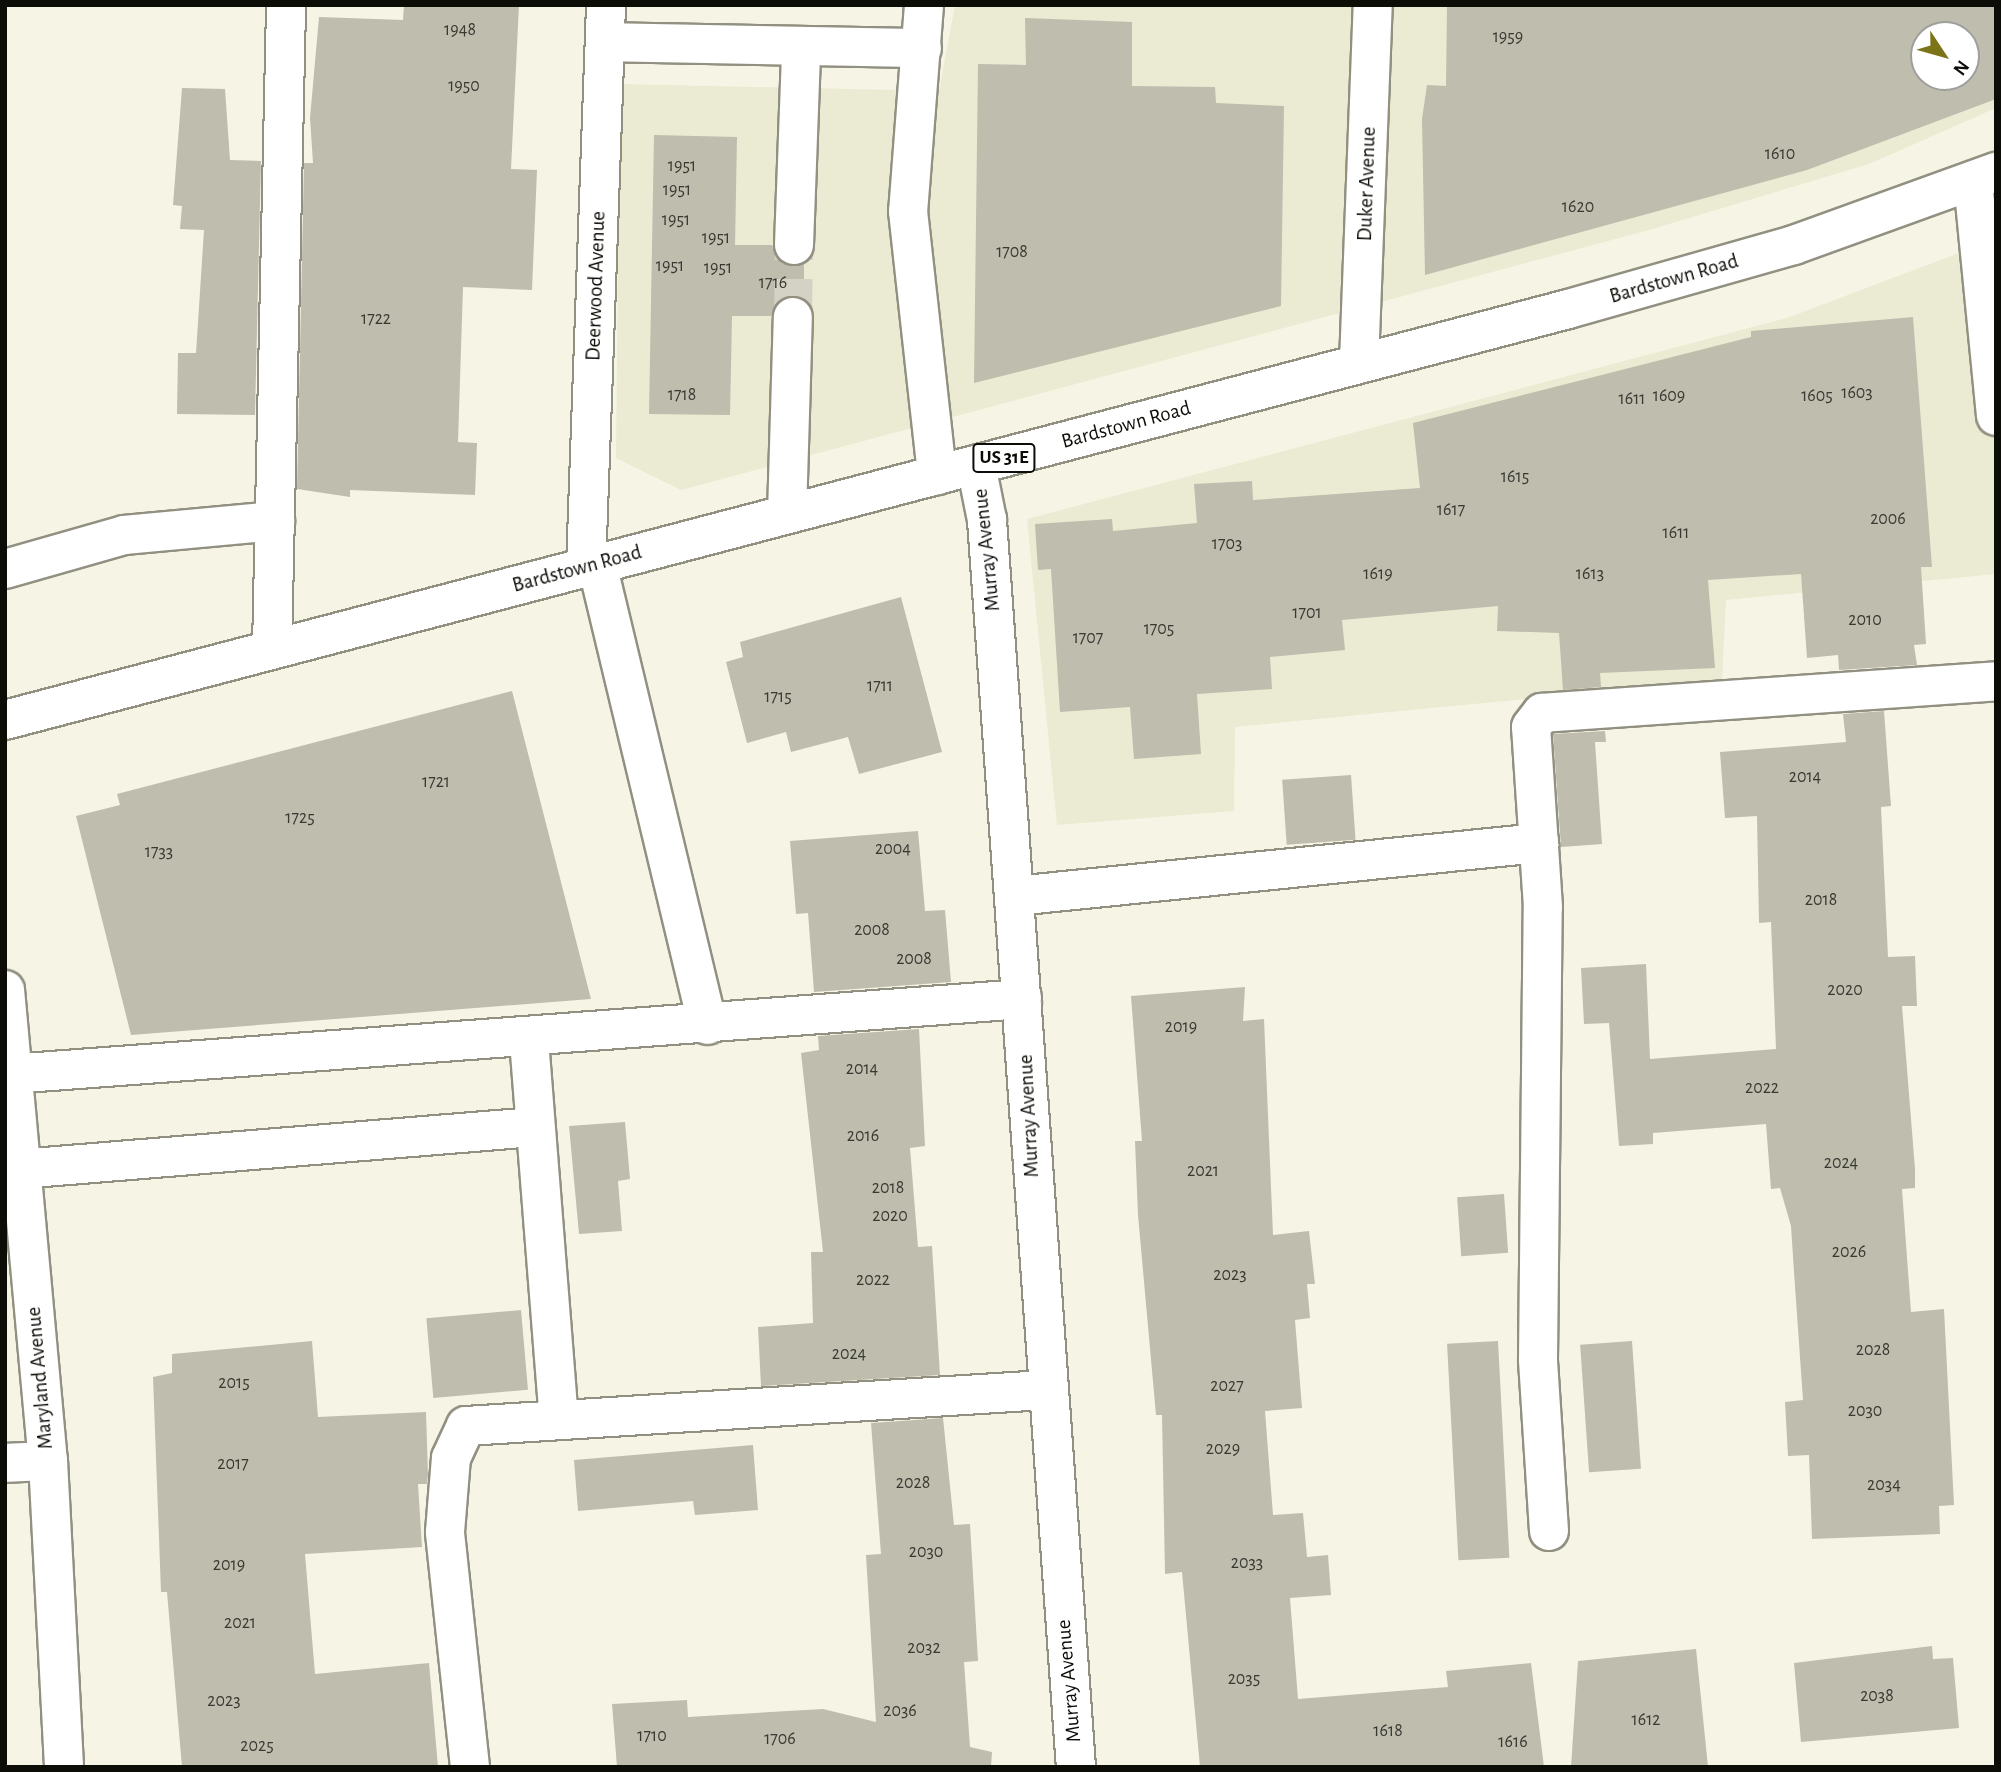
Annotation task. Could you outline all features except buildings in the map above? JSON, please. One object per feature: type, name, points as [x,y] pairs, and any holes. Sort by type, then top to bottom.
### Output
[{"type":"street","points":[[272,649],[286,5]]},
{"type":"street","points":[[924,5],[908,211],[937,475]]},
{"type":"street","name":"Duker Avenue","points":[[1359,363],[1373,5]]},
{"type":"street","points":[[606,24],[801,50],[922,48]]},
{"type":"street","name":"Deerwood Avenue","points":[[606,24],[592,566],[708,1025]]},
{"type":"street","points":[[794,246],[801,50]]},
{"type":"street","points":[[1984,177],[1996,416]]},
{"type":"street","name":"Bardstown Road","points":[[5,720],[976,465],[1794,245],[1984,177]]},
{"type":"street","points":[[787,514],[793,317]]},
{"type":"street","name":"Murray Avenue","points":[[976,465],[987,520],[1022,999],[1045,1390],[1076,1767]]},
{"type":"street","points":[[5,569],[124,535],[275,521]]},
{"type":"street","points":[[1549,1531],[1538,1359],[1539,843],[1531,727],[1542,713],[1996,681]]},
{"type":"street","points":[[1015,896],[1539,843]]},
{"type":"street","name":"Maryland Avenue","points":[[5,990],[11,1074],[10,1130],[20,1168],[48,1461],[64,1767]]},
{"type":"street","points":[[11,1074],[529,1040],[1022,999]]},
{"type":"street","points":[[529,1040],[559,1420]]},
{"type":"street","points":[[20,1168],[534,1128]]},
{"type":"street","points":[[470,1767],[446,1532],[450,1458],[466,1426],[1045,1390]]},
{"type":"street","points":[[5,1463],[48,1461]]},
{"type":"shaded area","points":[[955,5],[1996,5],[1996,108],[1869,164],[1649,230],[681,490],[616,458],[620,84],[939,91]]},
{"type":"shaded area","points":[[1996,239],[1996,574],[1726,600],[1722,680],[1235,727],[1234,811],[1057,825],[1027,519],[1787,318]]},
{"type":"tunnel","points":[[793,317],[794,245]]}]
